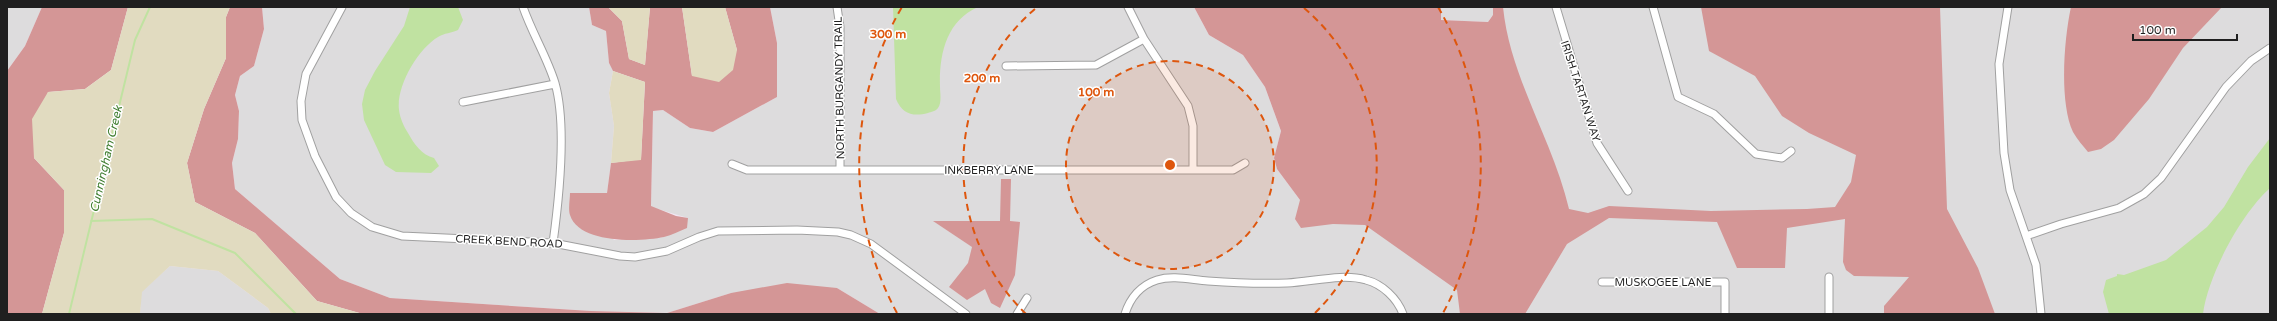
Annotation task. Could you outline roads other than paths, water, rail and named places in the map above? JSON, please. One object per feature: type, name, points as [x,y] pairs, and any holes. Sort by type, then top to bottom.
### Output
[{"type":"street","name":"CREEK BEND ROAD","points":[[342,7],[306,74],[301,110],[306,134],[315,156],[331,187],[343,205],[372,227],[393,235],[553,242],[620,256],[635,257],[667,251],[702,235],[718,231],[797,230],[838,232],[851,235],[871,244],[966,314]]},
{"type":"street","points":[[523,7],[555,84],[559,106],[560,177],[553,242]]},
{"type":"street","name":"NORTH BURGANDY TRAIL","points":[[836,7],[840,27],[840,170]]},
{"type":"street","points":[[1128,7],[1144,39],[1188,106],[1193,126],[1193,170]]},
{"type":"street","name":"IRISH TARTAN WAY","points":[[1556,7],[1597,143],[1628,191]]},
{"type":"street","points":[[1653,7],[1678,97],[1714,114],[1756,154],[1782,158],[1791,151]]},
{"type":"street","points":[[2008,7],[1998,64],[2004,153],[2010,190],[2036,265],[2041,314]]},
{"type":"street","points":[[1006,66],[1096,65],[1144,39]]},
{"type":"street","points":[[2026,236],[2061,224],[2119,208],[2144,194],[2161,178],[2233,78],[2251,61],[2270,48]]},
{"type":"street","points":[[463,102],[555,84]]},
{"type":"street","name":"INKBERRY LANE","points":[[732,164],[747,170],[1233,170],[1245,163]]},
{"type":"street","points":[[1125,314],[1132,298],[1140,289],[1162,279],[1245,283],[1287,283],[1354,277],[1371,282],[1386,290],[1403,314]]},
{"type":"street","points":[[1829,277],[1829,314]]},
{"type":"street","name":"MUSKOGEE LANE","points":[[1602,282],[1725,282],[1725,314]]},
{"type":"street","points":[[1017,314],[1027,298]]},
{"type":"waterway","name":"Cunningham Creek","points":[[69,314],[135,40],[150,7]]},
{"type":"waterway","points":[[91,221],[152,219],[235,253],[296,314]]}]
